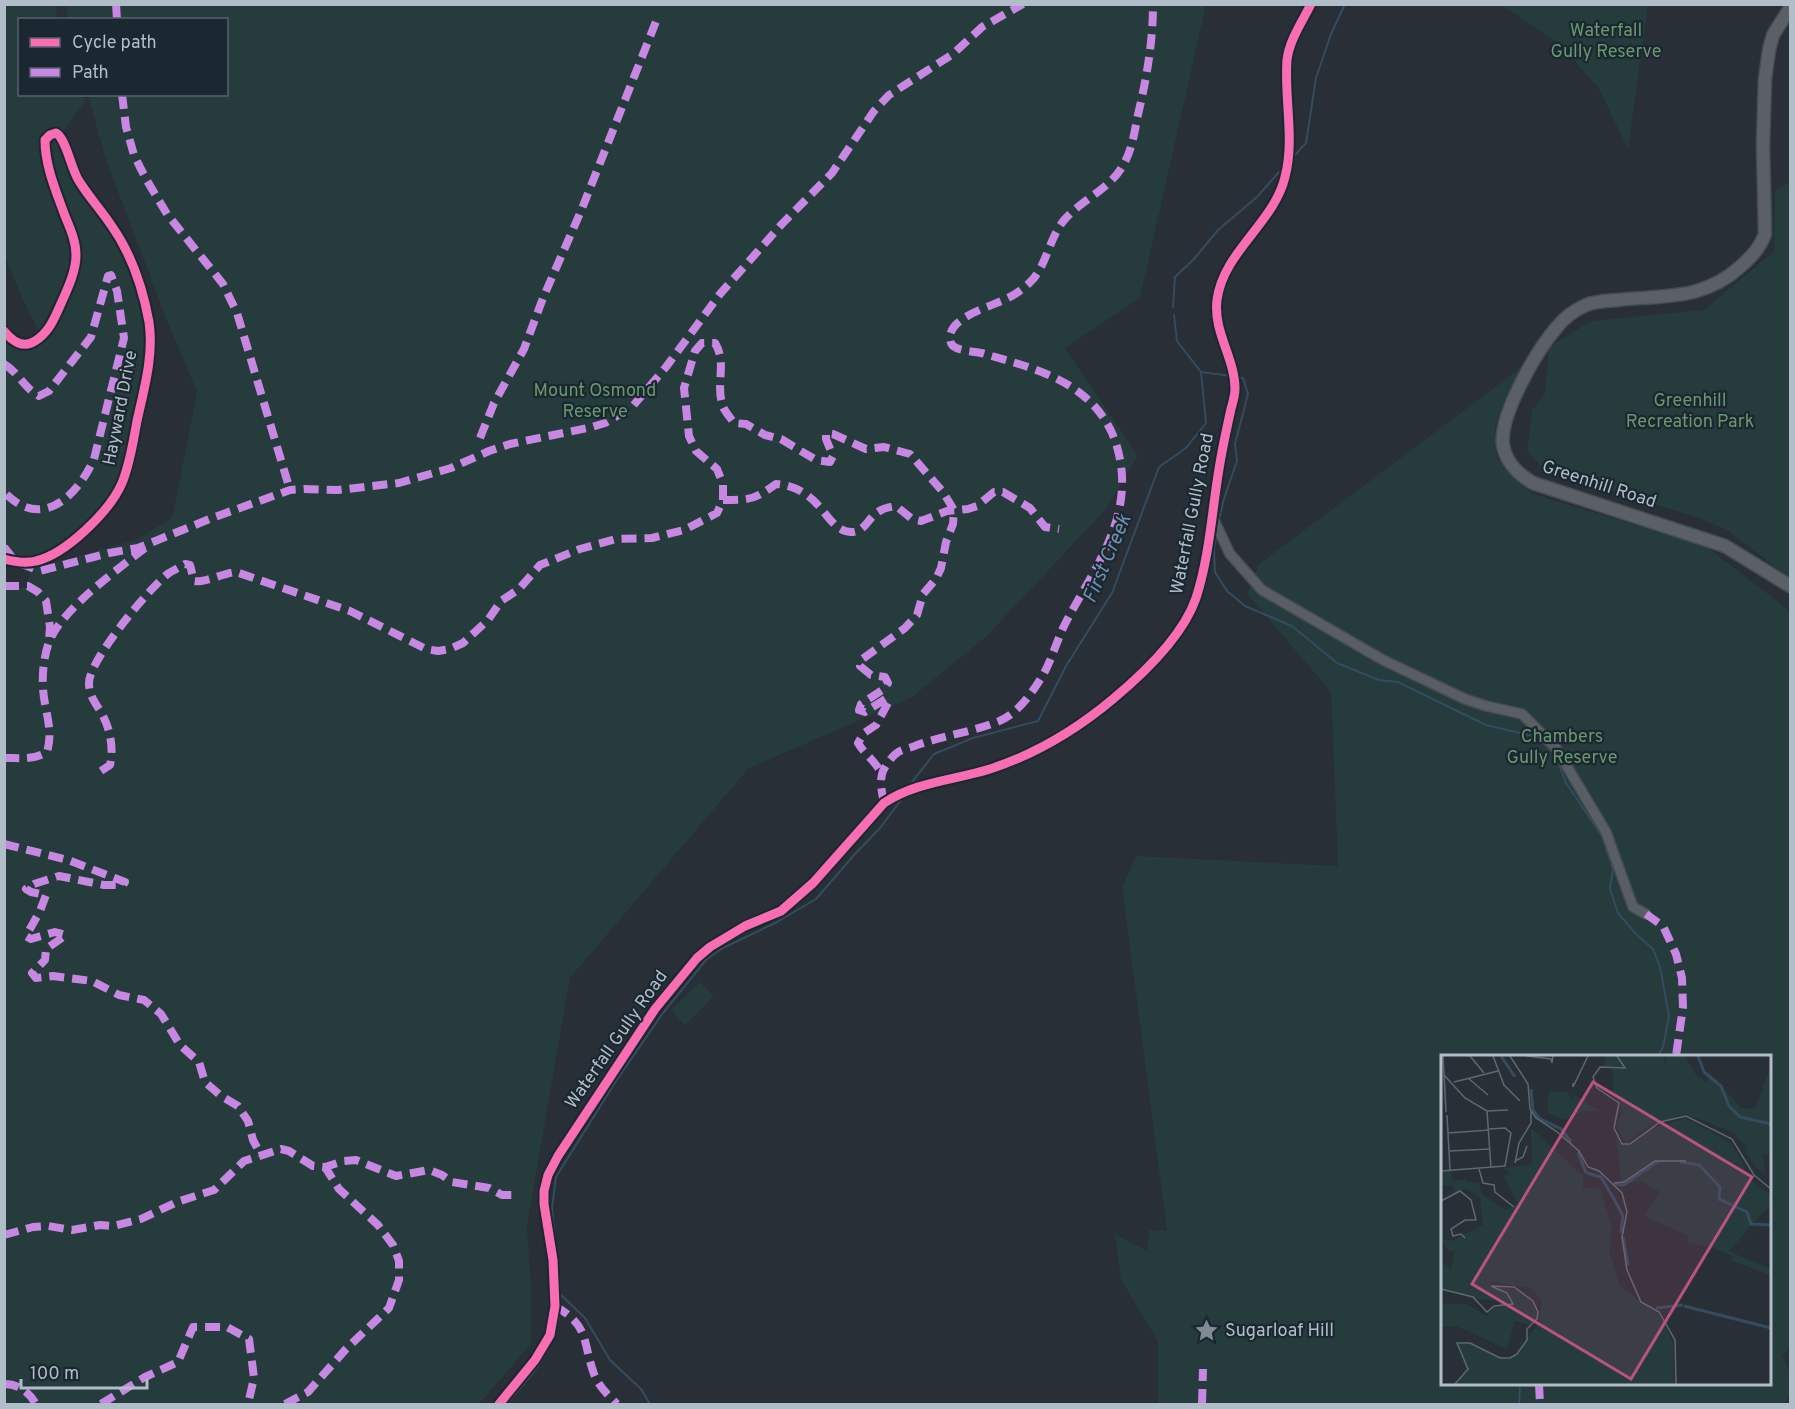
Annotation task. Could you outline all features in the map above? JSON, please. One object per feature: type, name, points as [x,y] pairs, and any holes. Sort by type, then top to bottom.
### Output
[{"type":"main road","name":"Greenhill Road","points":[[1791,8],[1773,35],[1768,60],[1764,105],[1766,227],[1757,251],[1729,276],[1707,289],[1677,295],[1600,301],[1586,305],[1572,314],[1557,327],[1529,368],[1511,405],[1503,432],[1503,444],[1506,457],[1517,473],[1533,483],[1725,546],[1791,585]]},
{"type":"street","name":"Waterfall Gully Road","points":[[500,1404],[535,1360],[550,1335],[555,1306],[553,1260],[544,1204],[548,1175],[558,1156],[655,1010],[697,958],[710,947],[746,926],[781,911],[813,884],[884,803],[896,795],[914,788],[989,769],[1033,752],[1078,726],[1114,698],[1165,648],[1183,624],[1195,600],[1200,583],[1220,461],[1235,390],[1233,370],[1217,326],[1217,296],[1224,276],[1273,205],[1285,178],[1289,146],[1287,60],[1311,4]]},
{"type":"street","name":"Hayward Drive","points":[[4,331],[15,342],[30,344],[48,330],[62,302],[75,263],[73,234],[48,166],[45,140],[56,133],[62,138],[75,175],[93,203],[112,225],[127,251],[149,321],[150,359],[128,467],[113,498],[83,531],[56,552],[39,561],[16,562],[4,559]]},
{"type":"street","points":[[1212,516],[1230,554],[1262,590],[1383,660],[1465,699],[1522,714],[1556,748],[1606,832],[1633,907],[1646,914]]},
{"type":"green space","points":[[5,5],[55,5],[58,18],[18,18],[18,96],[83,96],[85,101],[60,135],[69,161],[127,251],[151,341],[121,485],[83,531],[38,561],[5,559],[4,331],[21,344],[41,336],[5,257]]},
{"type":"green space","name":"Mount Osmond Reserve","points":[[65,5],[1206,5],[1140,298],[1065,348],[1138,456],[1105,510],[986,637],[911,698],[749,768],[570,978],[527,1226],[531,1283],[531,1344],[479,1404],[5,1404],[5,588],[26,587],[31,569],[136,540],[172,518],[197,392],[166,318],[105,157],[88,96],[228,96],[228,18],[68,18]]},
{"type":"green space","name":"Waterfall Gully Reserve","points":[[1502,5],[1648,5],[1628,149],[1599,89],[1561,45]]},
{"type":"green space","name":"Greenhill Recreation Park","points":[[1790,181],[1790,579],[1726,529],[1696,517],[1545,470],[1527,452],[1532,410],[1545,394],[1549,347],[1591,321],[1704,310],[1774,251],[1775,191]]},
{"type":"green space","name":"Chambers Gully Reserve","points":[[1523,366],[1495,426],[1497,459],[1530,493],[1707,547],[1790,611],[1790,1349],[1782,1355],[1790,1373],[1791,1386],[1785,1404],[1158,1404],[1158,1341],[1121,1280],[1115,1234],[1147,1251],[1149,1230],[1167,1231],[1122,887],[1136,856],[1338,866],[1331,692],[1247,594],[1259,564]]},
{"type":"green space","points":[[700,982],[714,996],[685,1025],[671,1010]]},
{"type":"waterway","name":"First Creek","points":[[1294,156],[1306,143],[1316,78],[1331,34],[1345,4]]},
{"type":"waterway","name":"First Creek","points":[[1173,307],[1175,277],[1194,259],[1218,230],[1257,197],[1279,172]]},
{"type":"waterway","name":"First Creek","points":[[912,782],[934,754],[973,738],[1038,721],[1066,666],[1112,593],[1159,467],[1186,448],[1206,423],[1201,372],[1177,341],[1174,315]]},
{"type":"waterway","points":[[1201,372],[1231,376]]},
{"type":"waterway","points":[[1220,516],[1237,461],[1235,444],[1248,394],[1243,378],[1236,377]]},
{"type":"waterway","points":[[1216,537],[1215,572],[1227,591],[1245,606],[1292,626],[1337,663],[1379,680],[1398,682],[1486,725],[1537,737],[1555,755],[1566,783],[1602,836],[1613,869],[1610,889],[1618,913],[1653,949],[1660,967],[1669,1016],[1663,1047],[1659,1055]]},
{"type":"waterway","name":"First Creek","points":[[556,1253],[552,1208],[556,1177],[616,1081],[663,1013],[706,960],[721,949],[777,922],[816,899],[880,828],[901,800]]},
{"type":"waterway","name":"First Creek","points":[[555,1333],[560,1308],[558,1265]]},
{"type":"waterway","points":[[561,1295],[585,1318],[610,1360],[641,1389],[650,1404]]},
{"type":"waterway","name":"First Creek","points":[[506,1404],[538,1365],[553,1338]]},
{"type":"waterway","points":[[1519,1404],[1520,1385]]},
{"type":"marked path","points":[[116,4],[117,18]]},
{"type":"marked path","points":[[4,547],[16,562],[40,571],[138,548],[290,490],[338,490],[399,483],[451,468],[510,444],[605,423],[632,407],[666,367],[720,294],[781,225],[832,173],[874,111],[889,95],[953,54],[982,27],[1023,4]]},
{"type":"marked path","points":[[884,803],[881,787],[883,771],[897,753],[997,722],[1012,714],[1024,702],[1046,669],[1065,624],[1101,558],[1115,524],[1120,506],[1122,473],[1117,446],[1102,415],[1075,389],[1059,380],[1023,365],[956,348],[951,344],[950,336],[952,329],[965,317],[1008,298],[1028,284],[1043,264],[1056,233],[1065,219],[1110,182],[1122,167],[1132,144],[1146,76],[1152,34],[1153,4]]},
{"type":"marked path","points":[[480,438],[494,403],[524,349],[657,19]]},
{"type":"marked path","points":[[122,96],[126,127],[134,155],[146,179],[167,214],[223,284],[237,313],[290,490]]},
{"type":"marked path","points":[[4,364],[39,396],[49,391],[91,337],[108,276],[111,275],[117,291],[124,338],[94,459],[78,486],[68,496],[44,509],[31,509],[18,503],[4,492]]},
{"type":"marked path","points":[[101,771],[110,765],[111,745],[107,724],[90,691],[89,683],[92,672],[109,642],[135,608],[169,573],[185,564],[190,565],[194,581],[203,581],[236,572],[350,611],[426,649],[438,651],[463,643],[488,620],[501,601],[519,589],[540,565],[580,549],[616,539],[652,538],[684,530],[717,513],[723,500],[723,484],[717,469],[696,451],[689,436],[684,388],[695,351],[702,343],[715,343],[719,350],[721,365],[720,395],[725,411],[734,423],[746,424],[765,435],[781,439],[816,460],[830,462],[833,456],[826,433],[866,449],[884,447],[910,454],[943,492],[954,510],[953,524],[946,542],[941,568],[936,579],[923,594],[917,615],[905,628],[861,660],[860,666],[871,675],[885,677],[888,683],[884,689],[861,704],[859,710],[865,712],[887,698],[889,701],[876,725],[864,733],[858,743],[882,775]]},
{"type":"marked path","points":[[723,500],[751,498],[776,484],[788,486],[808,496],[837,526],[853,532],[860,530],[875,514],[887,508],[896,506],[912,519],[921,521],[947,511],[977,506],[994,492],[1003,492],[1030,508],[1045,527],[1059,529]]},
{"type":"marked path","points":[[4,758],[32,757],[47,752],[49,727],[43,676],[49,642],[56,629],[78,604],[145,548]]},
{"type":"marked path","points":[[4,586],[28,586],[46,601],[50,627],[49,640]]},
{"type":"marked path","points":[[4,844],[68,860],[125,882],[123,885],[104,885],[59,876],[26,889],[46,895],[26,936],[31,939],[55,932],[66,935],[46,949],[45,960],[32,973],[36,978],[53,976],[92,981],[119,995],[144,1000],[161,1014],[180,1045],[199,1062],[205,1082],[221,1096],[238,1106],[248,1121],[253,1140],[261,1155]]},
{"type":"marked path","points":[[1646,914],[1663,926],[1676,954],[1682,978],[1683,1007],[1676,1055]]},
{"type":"marked path","points":[[4,1235],[33,1227],[48,1226],[72,1230],[100,1225],[114,1226],[141,1219],[177,1202],[214,1190],[244,1161],[281,1149],[289,1151],[313,1166],[325,1167],[356,1160],[396,1176],[429,1170],[452,1182],[489,1188],[502,1195],[514,1195]]},
{"type":"marked path","points":[[285,1404],[308,1392],[346,1349],[389,1308],[399,1280],[399,1261],[393,1245],[378,1225],[339,1189],[325,1167]]},
{"type":"marked path","points":[[555,1306],[566,1313],[579,1327],[597,1381],[617,1404]]},
{"type":"marked path","points":[[101,1404],[145,1377],[178,1362],[193,1327],[227,1327],[249,1339],[254,1378],[248,1404]]},
{"type":"marked path","points":[[1202,1404],[1203,1369]]},
{"type":"marked path","points":[[4,1384],[14,1385],[23,1390],[36,1404]]},
{"type":"marked path","points":[[1539,1385],[1540,1404]]},
{"type":"cycle path","points":[[499,1404],[535,1360],[550,1335],[555,1306],[553,1260],[544,1204],[548,1175],[558,1156],[655,1009],[697,958],[710,947],[745,926],[781,911],[813,883],[884,803],[909,790],[1007,763],[1055,740],[1085,721],[1137,678],[1182,626],[1196,598],[1205,565],[1221,456],[1235,391],[1232,367],[1218,323],[1217,300],[1221,283],[1229,267],[1271,209],[1285,177],[1289,148],[1286,75],[1288,53],[1311,4]]},
{"type":"cycle path","points":[[4,331],[14,341],[22,344],[31,343],[40,338],[55,318],[74,269],[76,255],[74,240],[52,178],[45,150],[45,140],[56,133],[63,141],[79,181],[107,219],[130,259],[140,284],[149,322],[149,359],[127,468],[122,483],[108,506],[86,530],[48,557],[28,562],[4,559]]},
{"type":"place","name":"Sugarloaf Hill","points":[[1207,1331]]}]
